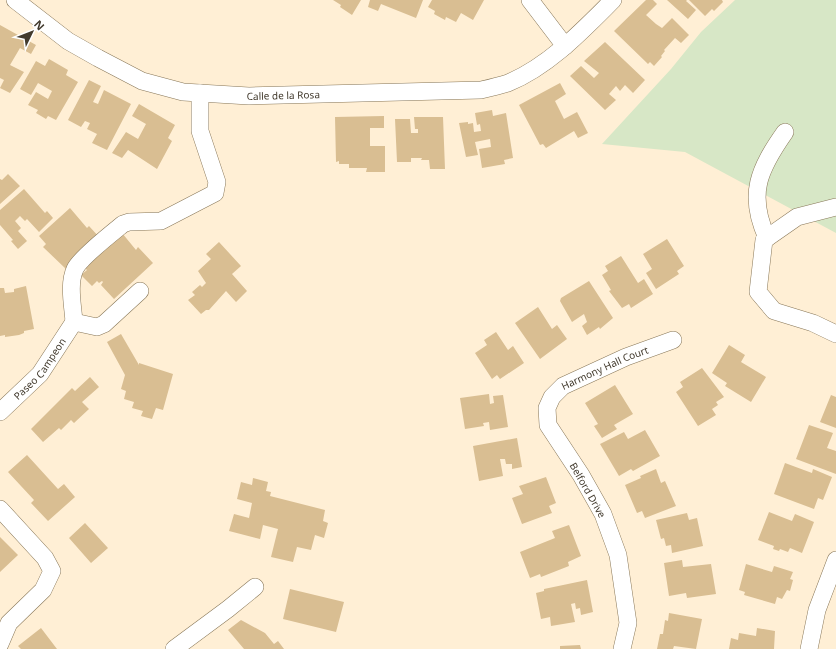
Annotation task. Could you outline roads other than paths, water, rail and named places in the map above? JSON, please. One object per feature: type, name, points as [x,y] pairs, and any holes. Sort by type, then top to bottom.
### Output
[{"type":"street","name":"Calle de la Rosa","points":[[15,0],[68,41],[142,81],[183,92],[249,96],[481,90],[514,80],[534,69],[565,46],[613,0]]},
{"type":"street","points":[[530,0],[565,46]]},
{"type":"street","points":[[140,292],[104,324],[97,327],[74,322],[73,278],[75,268],[84,258],[122,224],[129,222],[161,222],[206,200],[215,193],[217,182],[200,131],[200,93]]},
{"type":"street","points":[[767,238],[759,219],[756,202],[761,175],[770,154],[785,132]]},
{"type":"street","points":[[836,207],[797,217],[764,240],[758,292],[774,311],[813,323],[836,334]]},
{"type":"street","name":"Paseo Campeon","points":[[0,412],[40,374],[74,322]]},
{"type":"street","name":"Harmony Hall Court","points":[[547,408],[552,398],[563,386],[626,357],[673,340]]},
{"type":"street","name":"Belford Drive","points":[[547,408],[548,425],[581,474],[603,514],[618,555],[628,623],[622,649]]},
{"type":"street","points":[[0,509],[45,558],[52,571],[43,590],[8,624],[0,644]]},
{"type":"street","points":[[809,649],[817,610],[836,560]]},
{"type":"street","points":[[174,649],[255,587]]}]
